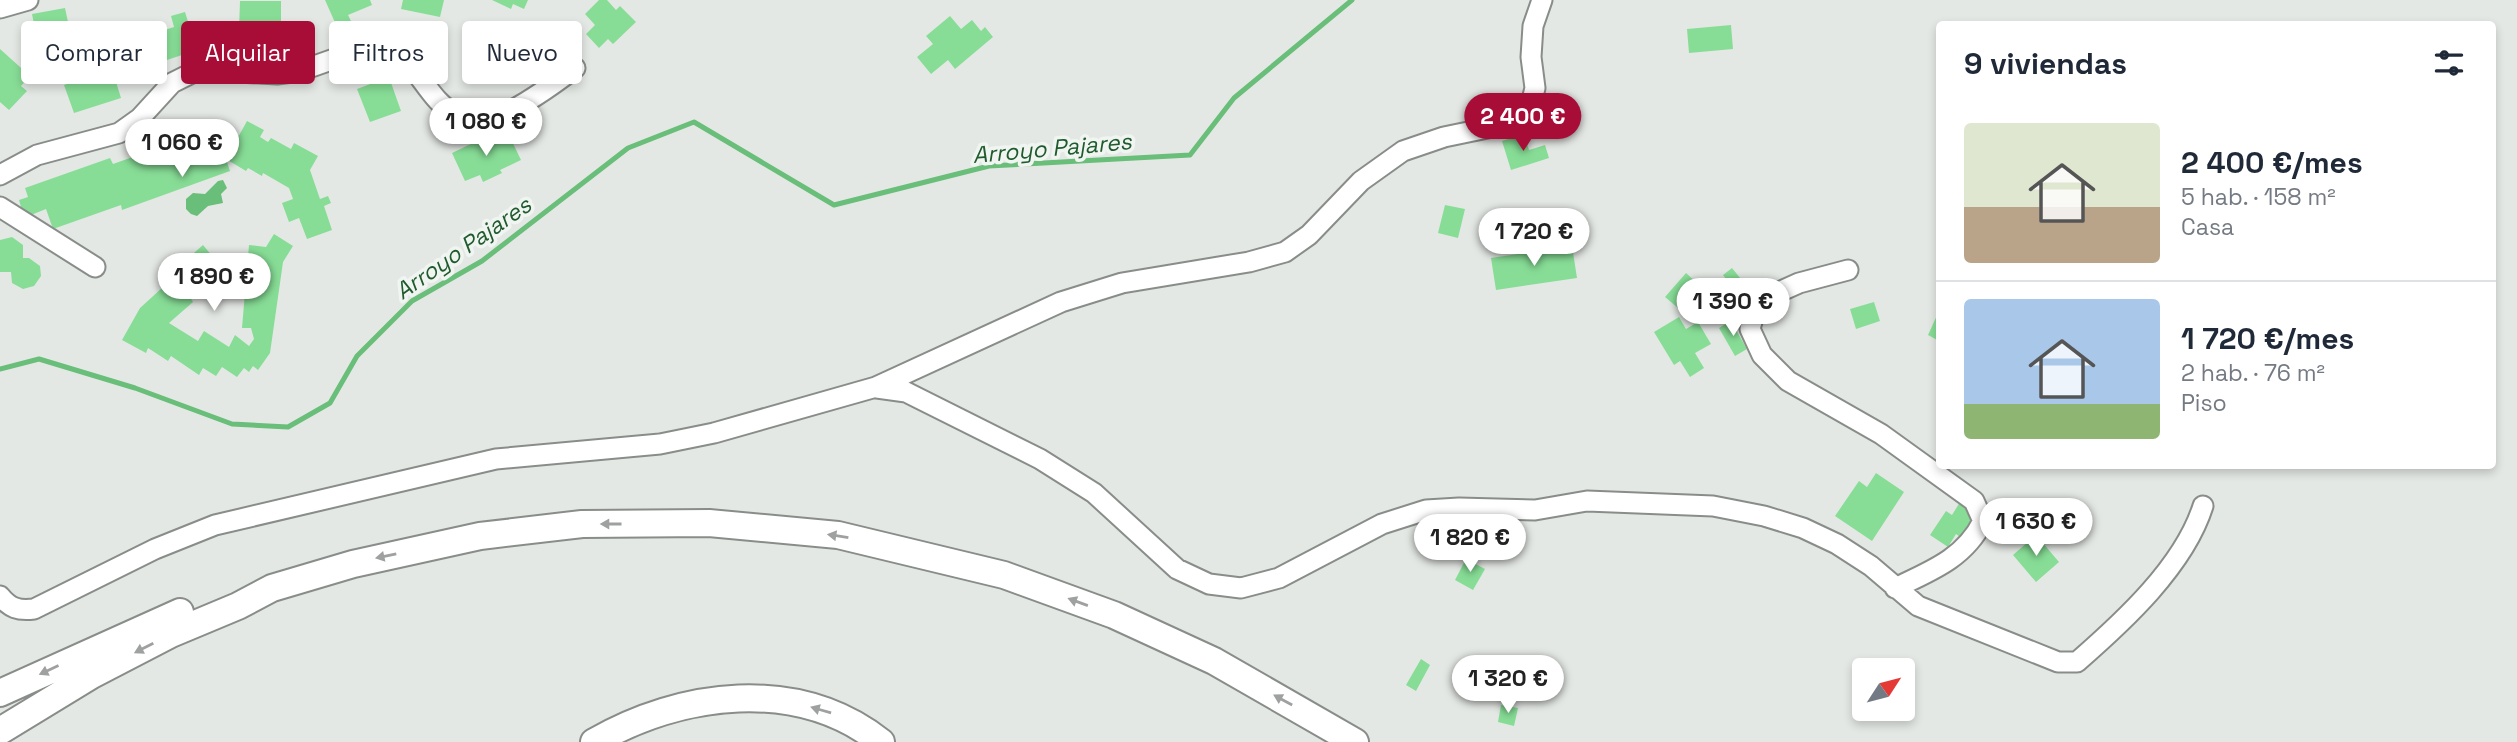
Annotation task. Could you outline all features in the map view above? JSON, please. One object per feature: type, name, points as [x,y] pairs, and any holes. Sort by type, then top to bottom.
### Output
[{"type":"highway","points":[[0,731],[92,675],[171,634],[238,606],[272,588],[353,564],[468,539],[582,524],[709,523],[838,535],[1004,575],[1114,615],[1214,661],[1356,742]]},
{"type":"highway","points":[[0,693],[146,626],[236,590],[272,588]]},
{"type":"highway","points":[[594,742],[658,713],[705,701],[752,697],[790,701],[832,713],[881,742]]},
{"type":"street","points":[[0,8],[28,0]]},
{"type":"street","points":[[0,596],[8,605],[21,611],[34,609],[155,548],[215,525],[496,459],[660,444],[687,439],[876,387],[1061,302],[1122,283],[1249,262],[1285,252],[1309,235],[1361,181],[1403,151],[1444,137],[1503,125],[1521,116],[1531,104],[1535,88],[1531,57],[1533,26],[1542,0]]},
{"type":"street","points":[[0,174],[37,155],[119,133],[140,118],[173,83],[198,70],[264,74],[300,72],[368,47],[379,46],[391,49],[401,56],[434,96],[452,112],[472,122],[514,109],[551,84]]},
{"type":"street","points":[[0,207],[95,267]]},
{"type":"street","points":[[1848,270],[1799,283],[1770,296],[1755,310],[1750,329],[1762,355],[1788,381],[1881,434],[1975,501],[1983,521],[1974,540],[1940,567],[1895,588]]},
{"type":"street","points":[[876,387],[906,392],[1040,459],[1094,493],[1177,569],[1209,584],[1241,588],[1279,578],[1382,524],[1426,510],[1535,510],[1587,501],[1713,506],[1764,516],[1803,528],[1837,544],[1871,566],[1918,607],[2058,662],[2077,662],[2157,584],[2196,529],[2203,506]]},
{"type":"shaded area","points":[[223,180],[227,188],[221,194],[223,203],[208,206],[197,216],[186,209],[186,199],[193,193],[205,194],[218,181]]},
{"type":"building","points":[[325,0],[370,0],[372,5],[348,15],[351,21],[334,21]]},
{"type":"building","points":[[403,0],[444,0],[440,17],[401,9]]},
{"type":"building","points":[[492,0],[528,0],[524,9],[513,4],[511,9]]},
{"type":"building","points":[[599,0],[607,0],[616,10],[620,6],[636,22],[613,44],[608,39],[599,48],[586,34],[595,25],[585,14]]},
{"type":"building","points":[[240,1],[281,1],[281,21],[239,21]]},
{"type":"building","points":[[65,8],[68,21],[33,21],[32,14]]},
{"type":"building","points":[[185,12],[188,21],[181,21],[181,55],[167,60],[167,29],[174,27],[171,16]]},
{"type":"building","points":[[950,16],[961,29],[972,20],[981,31],[985,27],[993,37],[955,69],[948,60],[931,74],[917,57],[933,44],[926,36]]},
{"type":"building","points":[[1731,25],[1733,49],[1689,53],[1687,29]]},
{"type":"building","points":[[0,49],[21,68],[21,86],[27,91],[9,110],[0,102]]},
{"type":"building","points":[[117,84],[121,98],[74,113],[64,85]]},
{"type":"building","points":[[370,84],[391,84],[401,111],[370,122],[357,89]]},
{"type":"building","points":[[247,121],[264,130],[260,137],[268,142],[271,138],[291,149],[294,143],[318,156],[310,170],[320,199],[328,196],[331,203],[324,206],[332,230],[307,239],[299,218],[289,222],[282,203],[293,199],[289,188],[263,173],[262,176],[248,168],[246,171],[226,159]]},
{"type":"building","points":[[214,128],[230,171],[122,210],[121,205],[53,229],[46,209],[31,215],[21,207],[19,200],[28,197],[25,188],[110,158],[113,164]]},
{"type":"building","points":[[494,133],[497,141],[509,135],[521,160],[483,182],[480,175],[465,181],[452,153]]},
{"type":"building","points":[[1524,134],[1529,150],[1545,145],[1549,158],[1511,170],[1502,141]]},
{"type":"building","points":[[1445,205],[1465,209],[1458,238],[1438,233]]},
{"type":"building","points":[[274,234],[293,246],[283,262],[270,353],[258,370],[253,366],[249,372],[244,368],[237,377],[222,367],[216,376],[203,368],[199,375],[171,356],[168,361],[148,348],[146,353],[122,340],[140,308],[174,277],[171,273],[203,245],[223,269],[190,297],[193,302],[169,323],[198,341],[204,331],[229,347],[235,335],[249,346],[254,339],[251,328],[242,328],[249,245],[266,247]]},
{"type":"building","points":[[12,237],[23,245],[23,258],[29,258],[40,266],[41,276],[34,286],[23,289],[12,283],[11,272],[0,272],[0,240]]},
{"type":"building","points":[[1572,246],[1577,278],[1496,290],[1491,258]]},
{"type":"building","points":[[1732,268],[1749,289],[1739,296],[1723,275]]},
{"type":"building","points":[[1686,273],[1698,284],[1678,308],[1665,297]]},
{"type":"building","points":[[1874,302],[1880,321],[1856,329],[1850,309]]},
{"type":"building","points":[[1679,317],[1686,329],[1698,322],[1711,344],[1695,353],[1704,368],[1690,377],[1680,361],[1674,365],[1654,332]]},
{"type":"building","points":[[1936,318],[1936,339],[1928,335]]},
{"type":"building","points":[[1731,321],[1747,349],[1735,356],[1719,328]]},
{"type":"building","points":[[1876,473],[1904,492],[1872,541],[1835,516],[1859,481],[1867,487]]},
{"type":"building","points":[[1960,502],[1972,511],[1972,524],[1963,539],[1956,534],[1948,547],[1930,535],[1946,511],[1952,515]]},
{"type":"building","points":[[2036,535],[2059,562],[2036,582],[2013,555]]},
{"type":"building","points":[[1466,559],[1485,569],[1473,590],[1455,580]]},
{"type":"building","points":[[1421,659],[1430,665],[1416,691],[1406,685]]},
{"type":"building","points":[[1501,705],[1518,708],[1514,726],[1498,722]]},
{"type":"waterway","name":"Arroyo Pajares","points":[[0,369],[39,359],[135,388],[232,424],[288,427],[330,403],[357,356],[412,301],[482,261],[628,148],[694,122],[834,205],[989,166],[1190,155],[1234,98],[1352,0]]}]
